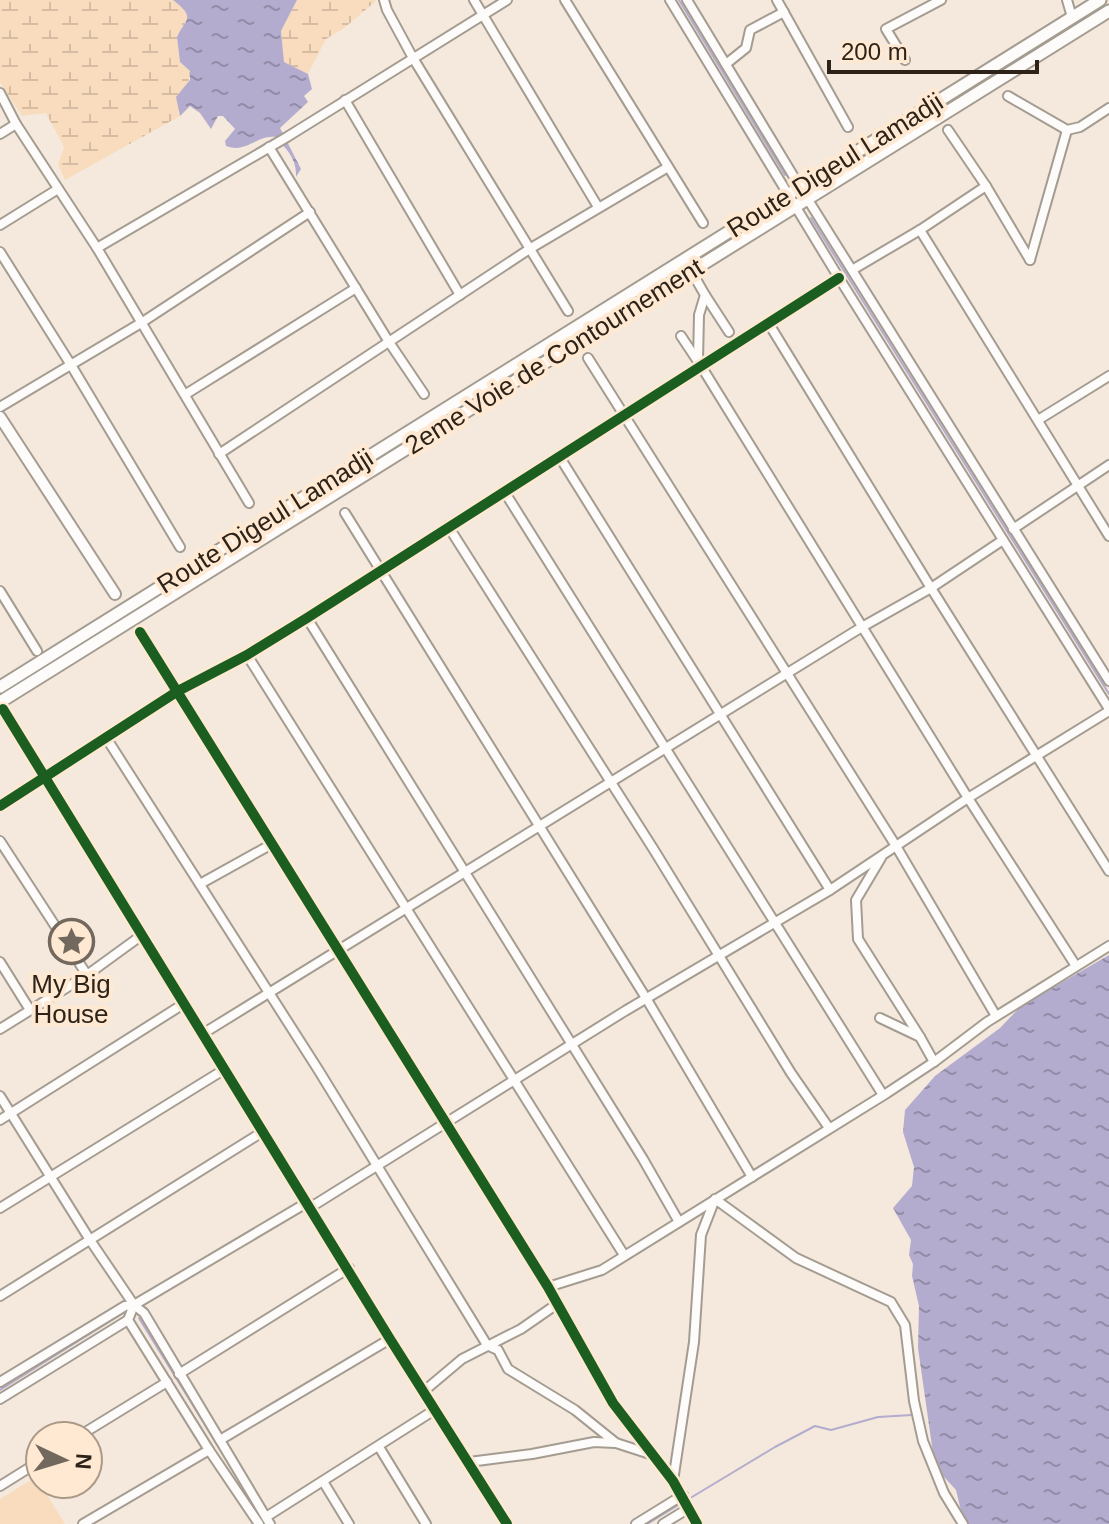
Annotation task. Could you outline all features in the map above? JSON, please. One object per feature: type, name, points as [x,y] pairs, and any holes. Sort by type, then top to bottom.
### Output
[{"type":"main road","name":"Route Digeul Lamadji","points":[[0,687],[1100,0]]},
{"type":"main road","name":"2eme Voie de Contournement","points":[[2,705],[1109,11]]},
{"type":"street","points":[[384,0],[413,58],[568,311]]},
{"type":"street","points":[[474,0],[598,207]]},
{"type":"street","points":[[97,248],[269,147],[507,0]]},
{"type":"street","points":[[565,0],[703,223]]},
{"type":"street","points":[[670,0],[794,191],[808,198],[1109,681]]},
{"type":"street","points":[[777,0],[848,127]]},
{"type":"street","points":[[905,60],[886,29],[941,0]]},
{"type":"street","points":[[1067,0],[1072,17]]},
{"type":"street","points":[[0,1382],[125,1306],[134,1305],[379,1167],[646,998],[830,890],[968,798],[1109,710],[796,206],[794,191],[689,1]]},
{"type":"street","points":[[726,64],[746,48],[750,30],[784,12]]},
{"type":"street","points":[[0,93],[16,124],[97,248],[186,394],[249,503]]},
{"type":"street","points":[[1008,96],[1067,130],[1080,127],[1109,108]]},
{"type":"street","points":[[345,100],[460,295]]},
{"type":"street","points":[[0,134],[16,124]]},
{"type":"street","points":[[948,130],[1030,260],[1067,130]]},
{"type":"street","points":[[269,147],[424,394]]},
{"type":"street","points":[[219,454],[531,248],[668,167]]},
{"type":"street","points":[[852,270],[986,186]]},
{"type":"street","points":[[0,225],[58,189]]},
{"type":"street","points":[[0,407],[141,323],[310,212]]},
{"type":"street","points":[[920,230],[1109,536]]},
{"type":"street","points":[[0,252],[180,547]]},
{"type":"street","points":[[0,806],[178,691],[247,655],[307,618],[625,415],[699,363],[769,324],[839,278]]},
{"type":"street","points":[[697,281],[729,332]]},
{"type":"street","points":[[186,394],[356,288]]},
{"type":"street","points":[[699,363],[699,315],[705,295]]},
{"type":"street","points":[[769,324],[1109,871]]},
{"type":"street","points":[[681,336],[1076,966]]},
{"type":"street","points":[[588,358],[896,846],[996,1016]]},
{"type":"street","points":[[1038,420],[1109,376]]},
{"type":"street","points":[[0,417],[115,594]]},
{"type":"street","points":[[559,456],[830,890]]},
{"type":"street","points":[[1013,529],[1109,465]]},
{"type":"street","points":[[504,491],[883,1095]]},
{"type":"street","points":[[345,513],[646,998],[752,1177]]},
{"type":"street","points":[[448,526],[791,1073],[829,1128]]},
{"type":"street","points":[[204,1033],[862,627],[931,588],[1003,540]]},
{"type":"street","points":[[0,591],[37,651]]},
{"type":"street","points":[[307,618],[679,1222]]},
{"type":"street","points":[[140,632],[548,1287],[613,1403],[683,1495],[697,1524]]},
{"type":"street","points":[[247,655],[624,1255]]},
{"type":"street","points":[[2,705],[390,1339],[507,1524]]},
{"type":"street","points":[[107,739],[379,1167],[487,1345],[498,1350],[508,1369],[575,1410],[616,1443]]},
{"type":"street","points":[[0,841],[87,975]]},
{"type":"street","points":[[200,884],[272,844]]},
{"type":"street","points":[[882,855],[856,900],[858,939],[934,1062]]},
{"type":"street","points":[[0,1029],[87,975],[142,935]]},
{"type":"street","points":[[548,1287],[594,1274],[883,1095],[996,1016],[1109,946]]},
{"type":"street","points":[[0,962],[30,1010]]},
{"type":"street","points":[[0,1120],[185,1003]]},
{"type":"street","points":[[880,1018],[920,1037]]},
{"type":"street","points":[[0,1208],[225,1069]]},
{"type":"street","points":[[0,1096],[90,1240],[134,1305],[144,1313],[220,1440],[261,1522]]},
{"type":"street","points":[[0,1296],[264,1131]]},
{"type":"street","points":[[673,1481],[694,1342],[701,1235],[715,1199]]},
{"type":"street","points":[[715,1199],[796,1258],[891,1302],[905,1325],[914,1401],[923,1441],[944,1493],[963,1524]]},
{"type":"street","points":[[179,1374],[349,1268]]},
{"type":"street","points":[[424,1391],[462,1359],[521,1329],[557,1304]]},
{"type":"street","points":[[0,1399],[128,1320],[134,1305]]},
{"type":"street","points":[[128,1320],[209,1450],[261,1522]]},
{"type":"street","points":[[220,1440],[390,1339]]},
{"type":"street","points":[[104,1421],[167,1382]]},
{"type":"street","points":[[261,1522],[436,1409]]},
{"type":"street","points":[[469,1462],[594,1442],[616,1443],[653,1455]]},
{"type":"street","points":[[379,1447],[426,1524]]},
{"type":"street","points":[[83,1524],[209,1450]]},
{"type":"street","points":[[0,1486],[24,1471]]},
{"type":"street","points":[[324,1483],[349,1524]]},
{"type":"street","points":[[636,1524],[683,1495]]},
{"type":"street","points":[[663,1524],[689,1508]]},
{"type":"green space","points":[[0,0],[173,0],[187,15],[177,37],[180,62],[190,71],[178,113],[180,116],[65,180],[58,164],[64,147],[46,113],[22,116],[0,82]]},
{"type":"green space","points":[[297,0],[376,1],[326,39],[308,74],[284,62],[281,31]]},
{"type":"green space","points":[[24,1484],[24,1500],[50,1500],[65,1524],[0,1524],[0,1499]]},
{"type":"water","points":[[173,0],[297,0],[281,31],[284,62],[308,74],[312,89],[304,96],[308,102],[280,128],[301,169],[296,177],[293,160],[276,137],[233,148],[226,146],[225,141],[235,129],[223,116],[218,116],[211,129],[200,113],[190,106],[180,116],[176,97],[190,80],[190,71],[180,62],[177,37],[187,15]]},
{"type":"water","points":[[1109,955],[1109,1524],[966,1524],[956,1490],[935,1467],[918,1348],[919,1306],[909,1255],[911,1240],[893,1208],[912,1186],[914,1167],[903,1132],[905,1110],[935,1076],[1000,1028],[1021,1006]]},
{"type":"waterway","points":[[679,0],[785,175]]},
{"type":"waterway","points":[[811,218],[1109,694]]},
{"type":"waterway","points":[[0,1390],[123,1313]]},
{"type":"waterway","points":[[139,1318],[228,1462]]},
{"type":"waterway","points":[[692,1497],[815,1426],[831,1430],[878,1417],[912,1415]]},
{"type":"waterway","points":[[647,1524],[680,1504]]},
{"type":"cycle path","points":[[0,806],[178,691],[247,655],[307,618],[839,278]]},
{"type":"cycle path","points":[[140,632],[548,1287],[613,1403],[673,1481],[697,1524]]},
{"type":"cycle path","points":[[3,709],[507,1524]]},
{"type":"place","name":"My Big House","points":[[71,941]]}]
